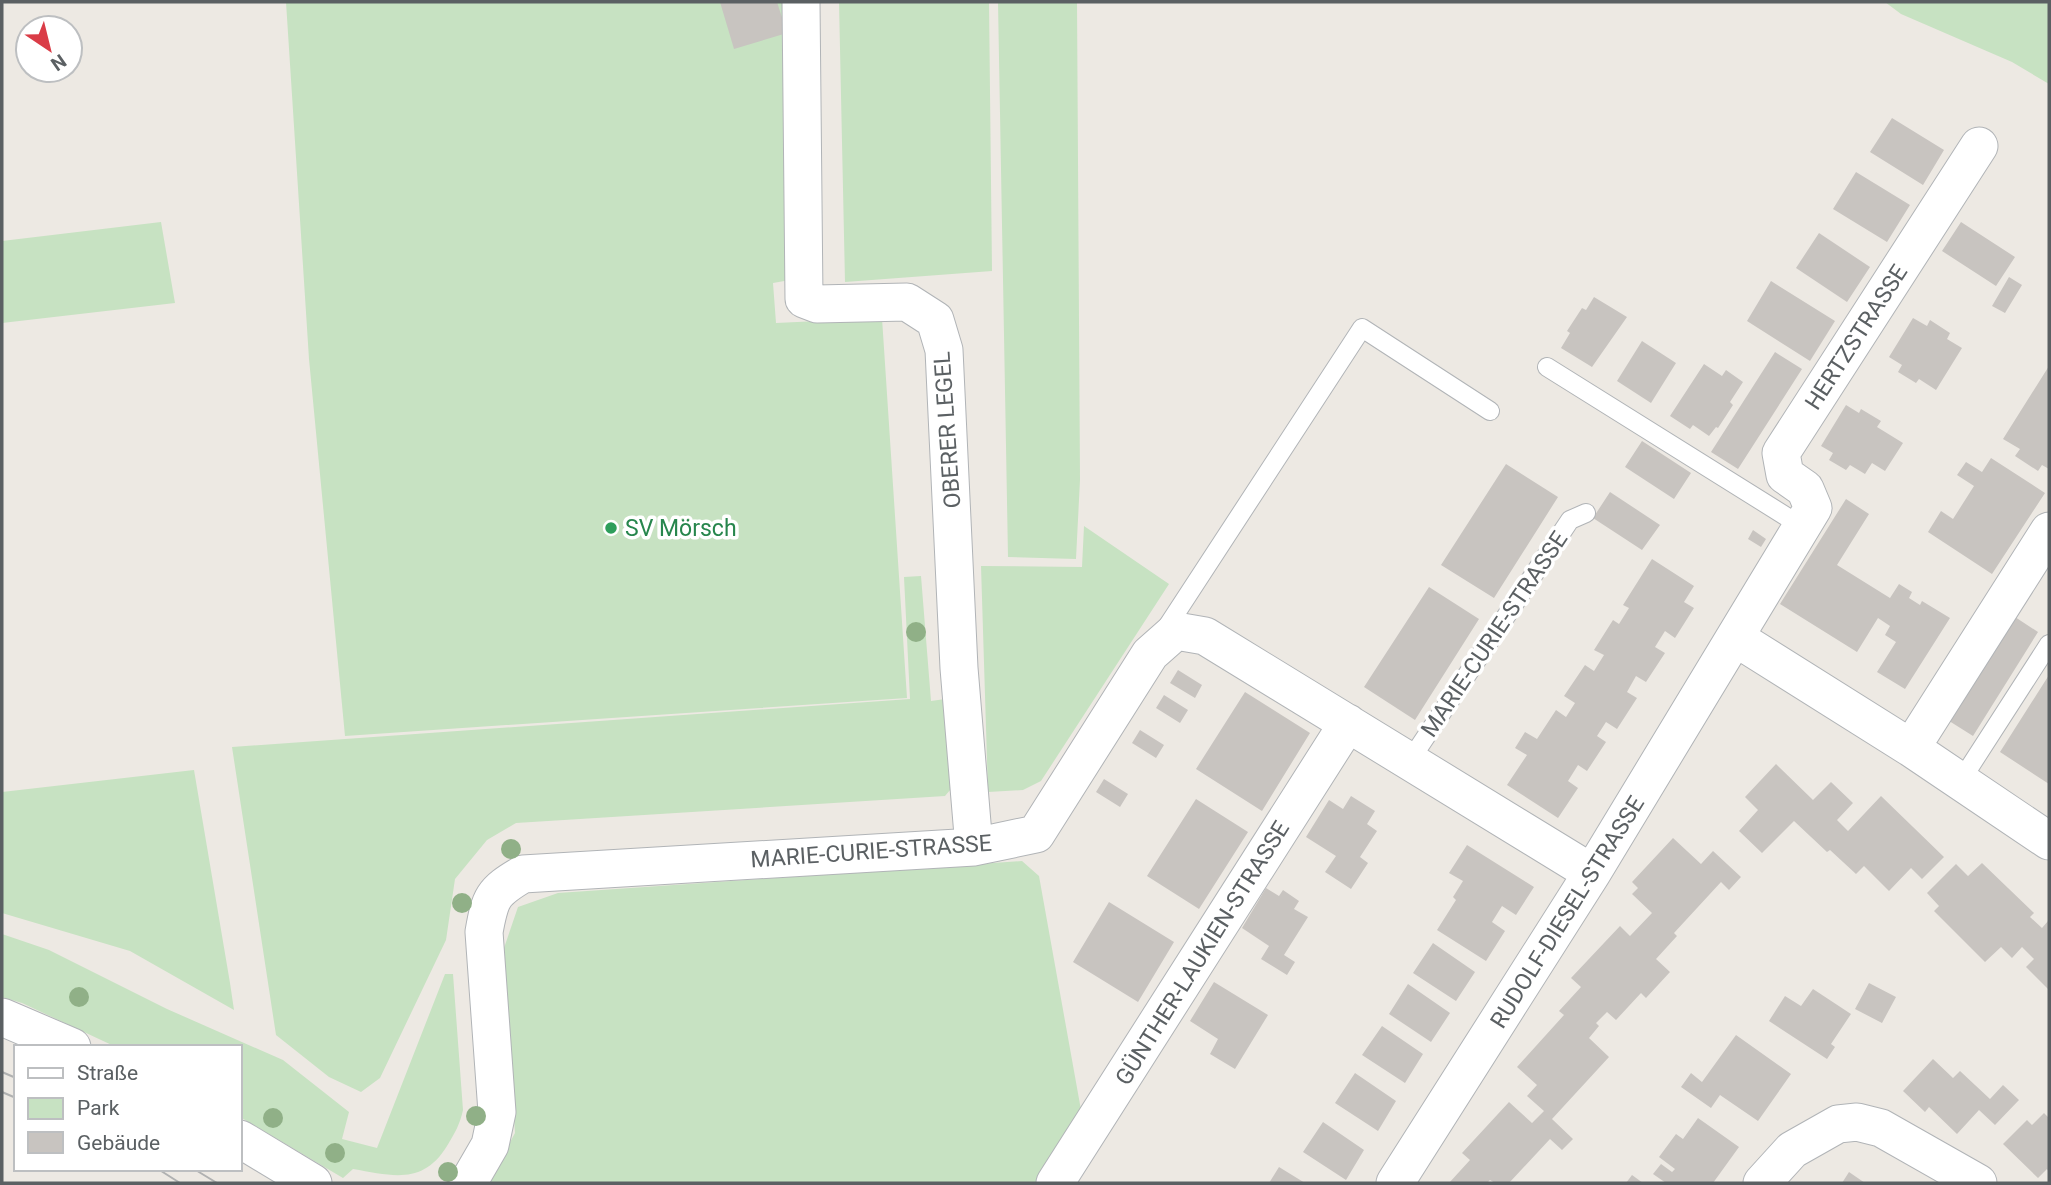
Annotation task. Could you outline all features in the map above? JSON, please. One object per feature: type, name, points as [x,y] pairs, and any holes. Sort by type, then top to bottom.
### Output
[{"type":"street","name":"OBERER LEGEL","points":[[801,2],[804,299],[817,304],[907,302],[934,320],[944,350],[959,668],[974,847]]},
{"type":"street","name":"HERTZSTRASSE","points":[[1736,638],[1813,508],[1805,489],[1785,475],[1782,453],[1979,146]]},
{"type":"street","points":[[1911,748],[2049,531]]},
{"type":"street","name":"MARIE-CURIE-STRASSE","points":[[468,1183],[490,1145],[497,1112],[484,932],[489,903],[503,885],[523,874],[974,847],[1036,835],[1150,654],[1176,631],[1205,636],[1592,873]]},
{"type":"street","points":[[1736,638],[1911,748],[2049,841]]},
{"type":"street","name":"RUDOLF-DIESEL-STRASSE","points":[[1395,1183],[1592,873],[1736,638]]},
{"type":"street","name":"GÜNTHER-LAUKIEN-STRASSE","points":[[1055,1183],[1348,723]]},
{"type":"street","points":[[2,1017],[67,1045]]},
{"type":"street","points":[[1762,1183],[1792,1150],[1838,1124],[1857,1122],[1881,1128],[1979,1183]]},
{"type":"street","points":[[242,1140],[313,1183]]},
{"type":"lane","points":[[1150,654],[1362,328],[1490,411]]},
{"type":"lane","points":[[1547,367],[1802,527]]},
{"type":"lane","name":"MARIE-CURIE-STRASSE","points":[[1409,762],[1570,520],[1586,513]]},
{"type":"lane","points":[[1960,782],[2049,644]]},
{"type":"green space","name":"SV Mörsch","points":[[286,2],[787,2],[790,280],[773,283],[776,323],[882,318],[907,698],[345,736],[309,359]]},
{"type":"green space","points":[[839,2],[989,2],[992,271],[845,282]]},
{"type":"green space","points":[[998,2],[1077,2],[1080,480],[1076,559],[1008,557]]},
{"type":"green space","points":[[1885,2],[2049,2],[2049,84],[2012,62],[1901,14]]},
{"type":"green space","points":[[161,222],[175,303],[2,323],[2,241]]},
{"type":"green space","points":[[1084,526],[1169,584],[1041,781],[1023,790],[988,792],[981,566],[1082,567]]},
{"type":"green space","points":[[921,576],[931,701],[952,698],[956,783],[945,796],[516,823],[487,840],[455,879],[446,940],[380,1078],[361,1092],[329,1077],[276,1035],[232,747],[910,699],[904,577]]},
{"type":"green space","points":[[194,770],[234,1010],[130,951],[2,913],[2,792]]},
{"type":"green space","points":[[1022,861],[1039,876],[1081,1110],[1035,1183],[488,1183],[515,1133],[504,948],[518,907],[558,893]]},
{"type":"green space","points":[[2,934],[49,950],[167,1009],[283,1060],[349,1112],[342,1139],[377,1148],[445,974],[453,974],[463,1110],[455,1133],[438,1158],[428,1167],[406,1175],[353,1169],[343,1178],[242,1118],[242,1045],[112,1045],[22,1003],[2,997]]},
{"type":"building","points":[[720,2],[777,2],[787,33],[734,49]]},
{"type":"building","points":[[1892,118],[1944,150],[1923,185],[1870,152]]},
{"type":"building","points":[[1856,172],[1910,205],[1887,242],[1833,209]]},
{"type":"building","points":[[1961,222],[2015,257],[1996,286],[1942,251]]},
{"type":"building","points":[[1819,233],[1870,267],[1847,302],[1796,268]]},
{"type":"building","points":[[2009,277],[2022,285],[2005,313],[1992,306]]},
{"type":"building","points":[[1771,281],[1835,321],[1810,361],[1747,321]]},
{"type":"building","points":[[1594,297],[1627,317],[1592,367],[1561,348],[1570,333],[1567,331],[1582,308],[1586,310]]},
{"type":"building","points":[[1913,318],[1927,326],[1930,320],[1950,333],[1947,339],[1962,348],[1936,390],[1919,379],[1916,383],[1898,372],[1902,365],[1889,357]]},
{"type":"building","points":[[1642,341],[1676,363],[1651,403],[1617,381]]},
{"type":"building","points":[[1775,352],[1802,369],[1738,469],[1711,452]]},
{"type":"building","points":[[1704,364],[1722,376],[1726,370],[1743,382],[1730,402],[1733,405],[1718,428],[1709,436],[1693,425],[1690,429],[1670,416]]},
{"type":"building","points":[[2049,366],[2049,469],[2042,465],[2038,471],[2015,456],[2020,449],[2003,439]]},
{"type":"building","points":[[1846,405],[1859,413],[1861,409],[1881,421],[1877,427],[1903,443],[1885,471],[1872,463],[1865,474],[1850,465],[1846,470],[1829,460],[1833,453],[1821,446]]},
{"type":"building","points":[[1642,441],[1691,473],[1674,499],[1625,467]]},
{"type":"building","points":[[1991,458],[2045,493],[1992,574],[1928,532],[1941,511],[1953,519],[1974,486],[1957,475],[1966,462],[1982,472]]},
{"type":"building","points":[[1506,464],[1558,497],[1494,598],[1441,565]]},
{"type":"building","points":[[1610,492],[1660,525],[1642,550],[1593,518]]},
{"type":"building","points":[[1846,499],[1869,514],[1837,565],[1890,598],[1899,584],[1912,592],[1909,598],[1920,605],[1922,601],[1950,618],[1905,689],[1877,672],[1896,642],[1885,635],[1890,626],[1878,618],[1857,652],[1780,604]]},
{"type":"building","points":[[1753,530],[1766,539],[1761,547],[1748,539]]},
{"type":"building","points":[[1652,559],[1694,586],[1684,602],[1694,608],[1675,638],[1665,631],[1655,647],[1665,653],[1646,682],[1636,676],[1627,692],[1637,698],[1617,729],[1606,722],[1597,736],[1606,742],[1587,771],[1578,765],[1568,781],[1578,788],[1558,818],[1507,785],[1527,755],[1515,748],[1525,732],[1537,739],[1556,710],[1566,717],[1575,703],[1564,696],[1585,665],[1594,671],[1604,655],[1594,650],[1613,620],[1619,624],[1629,608],[1623,605]]},
{"type":"building","points":[[1429,587],[1479,619],[1415,720],[1364,687]]},
{"type":"building","points":[[2012,615],[2038,632],[1973,736],[1946,719]]},
{"type":"building","points":[[1178,670],[1202,685],[1195,698],[1170,683]]},
{"type":"building","points":[[2049,675],[2049,784],[2000,752]]},
{"type":"building","points":[[1245,692],[1310,733],[1262,811],[1196,769]]},
{"type":"building","points":[[1164,695],[1188,710],[1180,723],[1156,708]]},
{"type":"building","points":[[1140,730],[1164,745],[1156,758],[1132,743]]},
{"type":"building","points":[[1776,764],[1813,800],[1831,782],[1853,803],[1837,820],[1848,831],[1881,796],[1944,857],[1922,879],[1911,868],[1889,891],[1864,866],[1856,874],[1830,850],[1827,852],[1794,821],[1762,853],[1739,831],[1758,810],[1745,797]]},
{"type":"building","points":[[1104,779],[1128,794],[1120,807],[1096,792]]},
{"type":"building","points":[[1351,796],[1375,811],[1367,824],[1377,831],[1360,857],[1368,863],[1351,889],[1325,872],[1336,856],[1306,837],[1329,800],[1343,809]]},
{"type":"building","points":[[1196,799],[1248,832],[1199,909],[1147,876]]},
{"type":"building","points":[[1673,838],[1701,864],[1713,851],[1741,877],[1729,890],[1721,882],[1674,933],[1677,936],[1656,959],[1670,972],[1646,998],[1641,993],[1616,1020],[1607,1012],[1596,1023],[1599,1026],[1589,1038],[1609,1057],[1552,1119],[1573,1139],[1562,1150],[1550,1139],[1509,1183],[1495,1183],[1490,1180],[1487,1183],[1449,1183],[1470,1160],[1462,1153],[1509,1102],[1532,1123],[1544,1111],[1527,1096],[1537,1085],[1517,1067],[1564,1015],[1559,1011],[1581,987],[1571,978],[1620,926],[1630,936],[1652,913],[1632,894],[1638,888],[1632,882]]},
{"type":"building","points":[[1467,845],[1534,887],[1516,915],[1502,906],[1492,922],[1505,931],[1486,961],[1437,930],[1456,900],[1453,897],[1463,881],[1449,873]]},
{"type":"building","points":[[1982,863],[2034,913],[2030,917],[2042,928],[2048,921],[2049,990],[2026,967],[2034,959],[2022,947],[2012,958],[2001,947],[1985,962],[1934,911],[1939,906],[1927,893],[1956,864],[1968,876]]},
{"type":"building","points":[[1266,888],[1279,896],[1283,890],[1299,901],[1294,909],[1308,917],[1284,955],[1295,962],[1287,975],[1261,959],[1269,946],[1242,928]]},
{"type":"building","points":[[1109,902],[1174,942],[1138,1002],[1073,962]]},
{"type":"building","points":[[1433,943],[1475,972],[1456,1001],[1413,973]]},
{"type":"building","points":[[1214,982],[1268,1015],[1235,1069],[1210,1054],[1218,1039],[1190,1021]]},
{"type":"building","points":[[1869,983],[1896,997],[1882,1023],[1855,1009]]},
{"type":"building","points":[[1408,984],[1450,1013],[1431,1042],[1389,1014]]},
{"type":"building","points":[[1813,989],[1851,1014],[1831,1044],[1835,1047],[1827,1059],[1769,1021],[1785,996],[1801,1006]]},
{"type":"building","points":[[1382,1026],[1423,1054],[1405,1083],[1362,1055]]},
{"type":"building","points":[[1736,1035],[1791,1074],[1758,1121],[1720,1095],[1711,1108],[1681,1087],[1691,1073],[1702,1082]]},
{"type":"building","points":[[1933,1059],[1953,1078],[1960,1071],[1990,1099],[2003,1085],[2019,1100],[1995,1125],[1979,1110],[1957,1134],[1929,1107],[1925,1112],[1903,1091]]},
{"type":"building","points":[[1355,1073],[1396,1101],[1378,1131],[1335,1103]]},
{"type":"building","points":[[2044,1113],[2049,1118],[2049,1172],[2047,1169],[2038,1178],[2003,1144],[2027,1120],[2032,1125]]},
{"type":"building","points":[[1698,1118],[1739,1147],[1713,1183],[1666,1183],[1653,1174],[1661,1164],[1672,1172],[1675,1169],[1659,1157],[1676,1134],[1683,1139]]},
{"type":"building","points":[[1323,1122],[1364,1150],[1346,1180],[1303,1152]]},
{"type":"building","points":[[1279,1167],[1305,1183],[1269,1183]]},
{"type":"building","points":[[1849,1172],[1865,1183],[1842,1183]]},
{"type":"building","points":[[1632,1175],[1643,1183],[1626,1183]]},
{"type":"tram line","points":[[2,1072],[14,1077]]},
{"type":"tram line","points":[[2,1092],[14,1097]]},
{"type":"tram line","points":[[161,1171],[180,1183]]},
{"type":"tram line","points":[[197,1171],[217,1183]]},
{"type":"place","name":"SV Mörsch","points":[[611,528]]}]
